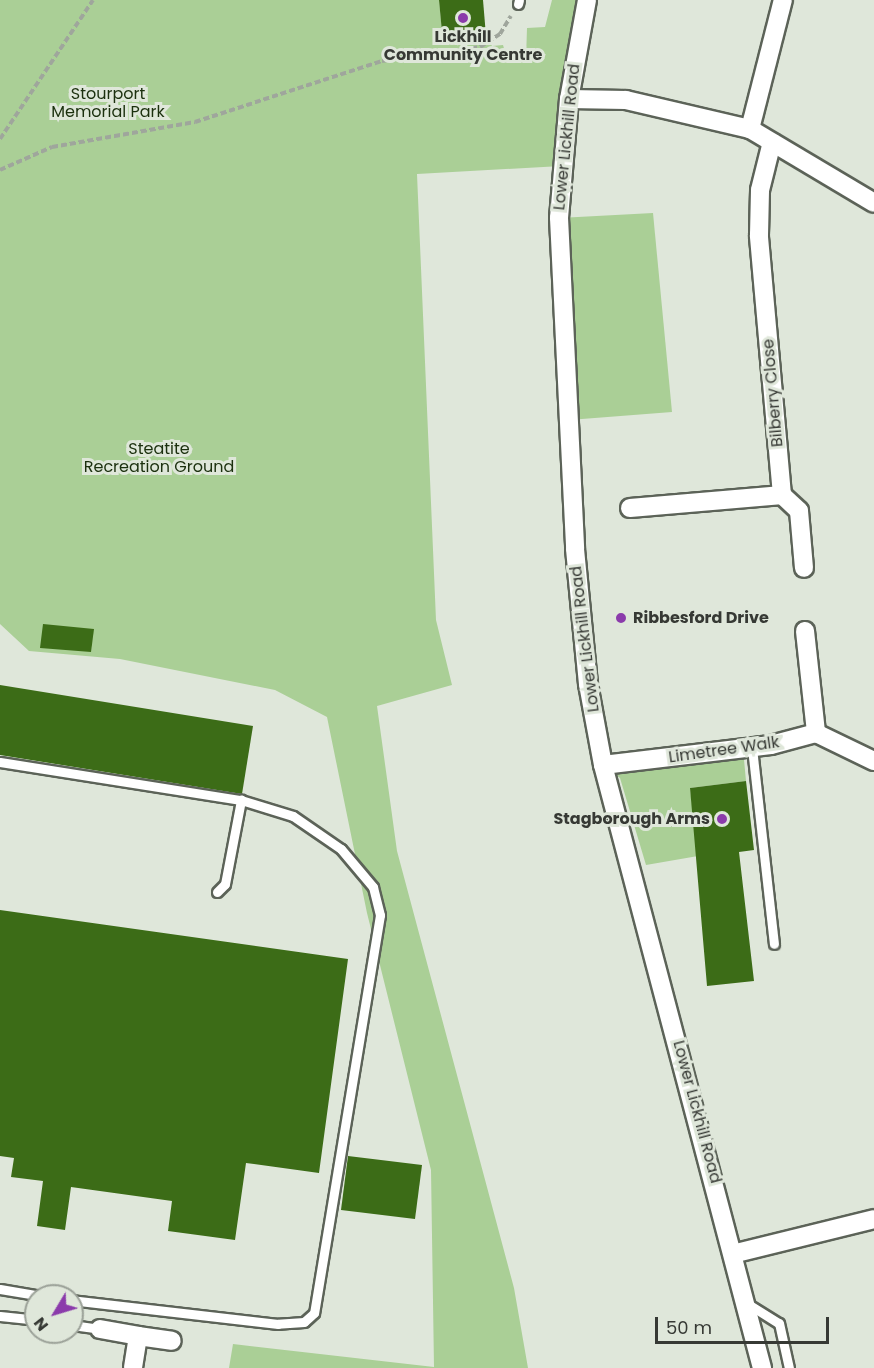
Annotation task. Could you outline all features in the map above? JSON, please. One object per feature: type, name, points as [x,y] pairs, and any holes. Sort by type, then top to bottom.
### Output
[{"type":"street","name":"Lower Lickhill Road","points":[[587,0],[569,99],[559,218],[575,549],[588,684],[603,765],[736,1253],[762,1368]]},
{"type":"street","points":[[750,129],[783,0]]},
{"type":"street","points":[[569,99],[626,100],[750,129],[874,203]]},
{"type":"street","name":"Bilberry Close","points":[[772,142],[760,190],[759,235],[782,495]]},
{"type":"street","points":[[630,507],[782,495],[799,512],[804,568]]},
{"type":"street","points":[[805,631],[816,733],[874,761]]},
{"type":"street","name":"Limetree Walk","points":[[603,765],[752,748],[816,733]]},
{"type":"street","points":[[736,1253],[874,1219]]},
{"type":"street","points":[[100,1329],[172,1341]]},
{"type":"street","points":[[133,1368],[138,1336]]},
{"type":"lane","points":[[752,748],[774,944]]},
{"type":"lane","points":[[0,762],[241,800],[293,816],[341,849],[373,887],[380,915],[315,1313],[304,1322],[278,1324],[84,1301]]},
{"type":"lane","points":[[217,892],[225,884],[241,800]]},
{"type":"lane","points":[[0,1289],[24,1293]]},
{"type":"lane","points":[[748,1304],[779,1323],[789,1368]]},
{"type":"lane","points":[[0,1316],[24,1319]]},
{"type":"lane","points":[[84,1327],[100,1329]]},
{"type":"path","points":[[0,139],[93,0]]},
{"type":"path","points":[[0,170],[52,147],[195,122],[382,61],[480,47],[500,34],[519,2]]},
{"type":"green space","points":[[0,0],[439,0],[443,42],[486,36],[492,46],[503,45],[508,62],[526,59],[527,28],[545,27],[552,0],[587,0],[561,166],[417,174],[436,620],[452,685],[377,706],[397,851],[514,1288],[528,1368],[229,1368],[233,1344],[434,1367],[431,1170],[367,913],[327,717],[275,690],[120,659],[29,651],[0,624]]},
{"type":"green space","points":[[653,213],[672,412],[569,420],[559,218]]},
{"type":"green space","points":[[743,749],[746,781],[690,788],[698,856],[646,865],[620,778],[603,765]]},
{"type":"building","name":"Lickhill Community Centre","points":[[439,0],[483,0],[486,36],[443,43]]},
{"type":"building","points":[[43,624],[94,629],[91,652],[40,648]]},
{"type":"building","points":[[0,685],[253,726],[242,794],[0,755]]},
{"type":"building","points":[[746,781],[754,850],[739,852],[754,981],[707,986],[690,788]]},
{"type":"building","points":[[0,910],[348,959],[319,1173],[246,1163],[235,1240],[168,1231],[172,1201],[71,1187],[65,1230],[37,1226],[43,1181],[11,1177],[14,1158],[0,1156]]},
{"type":"building","points":[[348,1156],[422,1165],[415,1219],[341,1210]]},
{"type":"place","name":"Lickhill Community Centre","points":[[463,18]]},
{"type":"place","name":"Ribbesford Drive","points":[[621,618]]},
{"type":"place","name":"Stagborough Arms","points":[[722,819]]},
{"type":"park label","name":"Stourport Memorial Park","points":[[108,103]]},
{"type":"park label","name":"Steatite Recreation Ground","points":[[159,458]]}]
